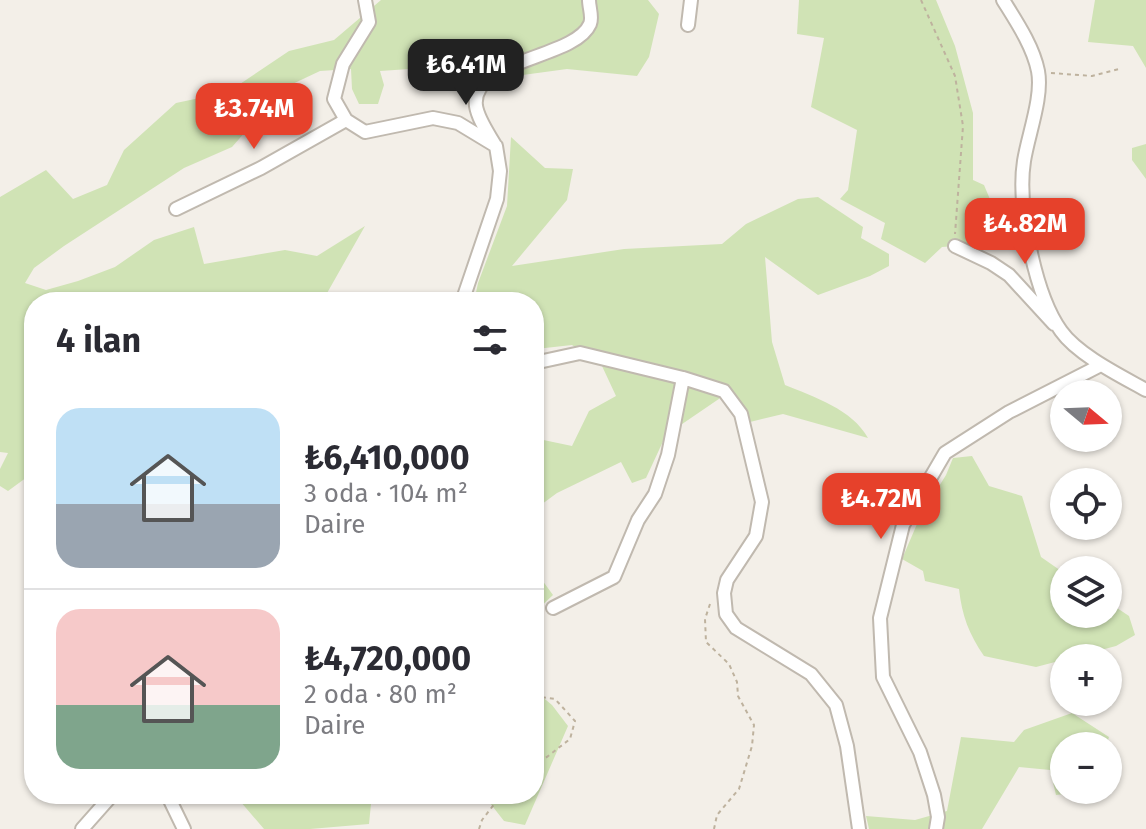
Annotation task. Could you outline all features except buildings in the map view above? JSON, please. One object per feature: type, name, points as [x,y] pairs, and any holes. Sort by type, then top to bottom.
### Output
[{"type":"street","points":[[365,0],[369,22],[343,64],[334,99],[346,120],[365,132],[433,118],[458,123],[496,146]]},
{"type":"street","points":[[465,292],[497,199],[500,171],[496,146],[478,115],[475,103],[480,87],[493,73],[516,66],[576,38],[592,20],[589,0]]},
{"type":"street","points":[[688,25],[691,0]]},
{"type":"street","points":[[1003,0],[1021,30],[1038,72],[1036,102],[1023,165],[1026,219],[1034,274],[1061,332]]},
{"type":"street","points":[[176,209],[261,168],[346,120]]},
{"type":"street","points":[[955,246],[1009,275],[1061,332],[1101,365],[1146,390]]},
{"type":"street","points":[[544,361],[580,353],[683,378],[724,391],[741,414],[762,502],[756,536],[727,580],[724,593],[726,614],[736,628],[811,674],[836,705],[847,746],[859,829]]},
{"type":"street","points":[[936,829],[938,817],[934,795],[920,752],[883,677],[880,618],[903,525],[945,453],[1009,412],[1101,365]]},
{"type":"street","points":[[553,608],[614,577],[638,520],[655,494],[668,455],[683,378]]},
{"type":"street","points":[[85,828],[105,804]]},
{"type":"street","points":[[172,804],[184,829]]},
{"type":"path","points":[[921,0],[955,76],[963,126],[955,246]]},
{"type":"path","points":[[1038,72],[1092,76],[1119,69]]},
{"type":"path","points":[[710,605],[705,619],[706,642],[729,664],[737,682],[738,696],[754,725],[752,746],[739,789],[717,815],[714,829]]},
{"type":"path","points":[[544,697],[555,699],[575,721],[570,739],[544,759]]},
{"type":"path","points":[[479,829],[494,804]]},
{"type":"green space","points":[[381,0],[648,0],[659,14],[649,57],[637,76],[567,69],[487,80],[424,68],[380,71],[384,85],[378,104],[359,104],[352,89],[351,69],[320,71],[284,88],[232,147],[184,168],[64,246],[34,268],[25,283],[46,290],[78,281],[115,267],[154,240],[194,227],[204,264],[285,250],[317,256],[365,226],[328,292],[24,292],[24,479],[8,491],[0,486],[0,469],[8,453],[0,452],[0,197],[46,170],[73,199],[107,185],[124,150],[176,103],[228,92],[289,51],[334,40]]},
{"type":"green space","points":[[799,0],[936,0],[955,46],[973,113],[973,180],[984,185],[1008,242],[942,247],[925,263],[881,239],[885,223],[840,199],[848,190],[857,130],[811,107],[824,38],[797,34]]},
{"type":"green space","points":[[1095,0],[1146,0],[1146,68],[1133,46],[1088,42]]},
{"type":"green space","points":[[511,137],[545,168],[573,169],[567,200],[512,266],[624,249],[722,244],[746,224],[798,199],[818,197],[863,227],[861,238],[889,254],[889,266],[818,295],[765,257],[772,342],[785,385],[842,412],[868,438],[783,414],[750,422],[732,390],[666,435],[646,478],[632,483],[621,462],[557,493],[544,503],[544,440],[572,446],[589,411],[616,396],[602,366],[572,345],[544,348],[544,292],[476,292],[507,206]]},
{"type":"green space","points":[[1146,144],[1146,179],[1132,160],[1132,148]]},
{"type":"green space","points":[[972,456],[989,486],[1022,496],[1041,557],[1050,563],[1050,628],[1122,628],[1122,611],[1129,616],[1135,635],[1119,644],[1050,644],[1050,663],[1036,667],[984,656],[967,624],[959,589],[925,581],[923,571],[902,559],[920,517],[953,458]]},
{"type":"green space","points":[[544,583],[553,595],[544,604]]},
{"type":"green space","points":[[544,698],[568,726],[544,781]]},
{"type":"green space","points":[[1064,716],[1077,716],[1101,732],[1050,732],[1050,770],[1019,767],[982,829],[869,829],[866,816],[915,820],[947,811],[961,737],[1014,742],[1024,730]]},
{"type":"green space","points":[[243,804],[371,804],[369,824],[264,829]]},
{"type":"green space","points":[[491,804],[534,804],[525,825],[504,821]]}]
